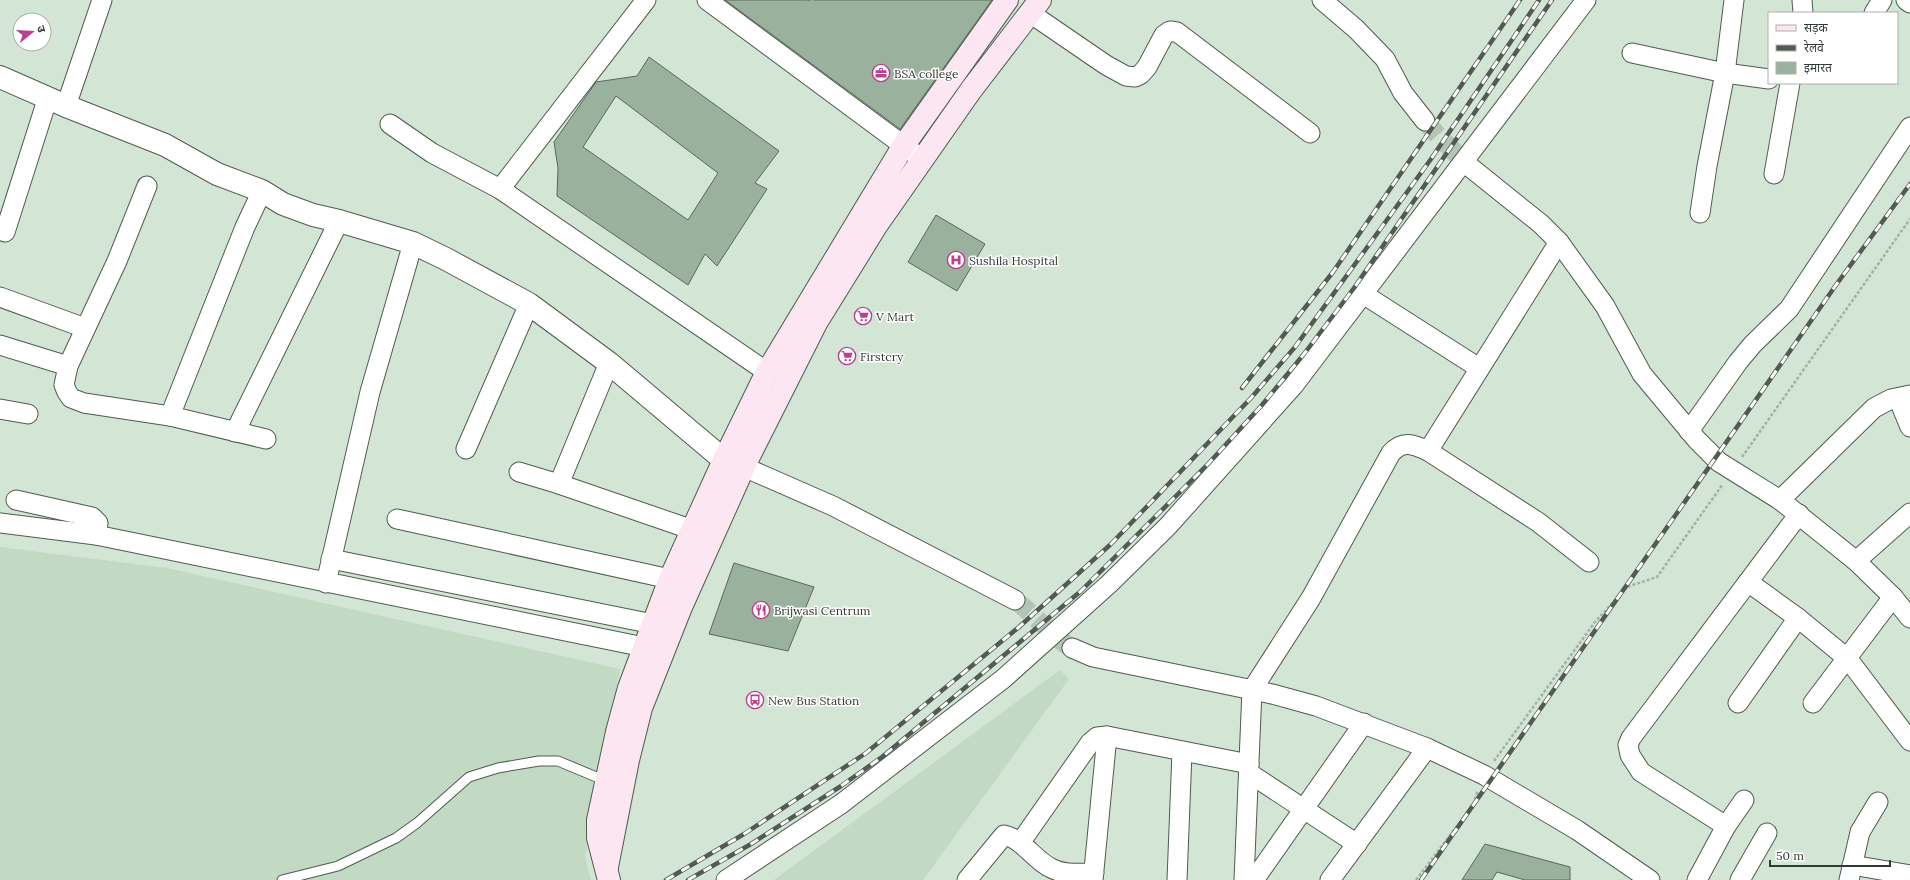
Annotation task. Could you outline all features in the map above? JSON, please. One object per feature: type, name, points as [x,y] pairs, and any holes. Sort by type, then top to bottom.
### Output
[{"type":"main road","points":[[607,876],[628,760],[653,650],[653,624],[670,579],[724,460],[767,372],[904,145],[1007,0]]},
{"type":"main road","points":[[607,876],[598,838],[598,820],[629,688],[653,650],[816,323],[876,226],[971,90],[1035,7]]},
{"type":"street","points":[[5,232],[57,102],[102,0]]},
{"type":"street","points":[[500,189],[646,0]]},
{"type":"street","points":[[707,0],[904,145],[922,160]]},
{"type":"street","points":[[1322,0],[1356,29],[1385,59],[1403,93],[1425,121]]},
{"type":"street","points":[[726,880],[841,804],[1003,679],[1109,584],[1168,526],[1294,386],[1460,169],[1586,0]]},
{"type":"street","points":[[1700,213],[1707,166],[1726,74],[1734,0]]},
{"type":"street","points":[[1802,0],[1803,12]]},
{"type":"street","points":[[1875,12],[1882,0]]},
{"type":"street","points":[[1906,0],[1910,3]]},
{"type":"street","points":[[1035,7],[1106,65],[1126,76],[1135,77],[1141,74],[1164,35],[1170,31],[1177,32],[1310,133]]},
{"type":"street","points":[[1632,53],[1726,74],[1768,79]]},
{"type":"street","points":[[0,77],[57,102],[165,145],[217,174],[262,191],[289,206],[313,216],[339,221],[414,243],[529,304],[609,363],[724,460],[744,467],[834,506],[1015,600]]},
{"type":"street","points":[[1774,174],[1790,84]]},
{"type":"street","points":[[390,124],[432,153],[500,189],[767,372]]},
{"type":"street","points":[[1690,431],[1738,362],[1789,309],[1910,127]]},
{"type":"street","points":[[1470,167],[1541,224],[1559,242],[1605,306],[1642,374],[1690,431],[1719,462],[1780,500],[1799,514],[1856,561],[1893,597],[1910,618]]},
{"type":"street","points":[[148,186],[117,261],[68,366],[64,385],[71,398],[84,403],[170,416],[266,438]]},
{"type":"street","points":[[170,416],[245,227],[262,191]]},
{"type":"street","points":[[235,432],[339,221]]},
{"type":"street","points":[[1428,451],[1559,242]]},
{"type":"street","points":[[326,583],[370,392],[414,243]]},
{"type":"street","points":[[1363,294],[1479,368]]},
{"type":"street","points":[[0,297],[85,328]]},
{"type":"street","points":[[466,449],[529,304]]},
{"type":"street","points":[[0,345],[68,366]]},
{"type":"street","points":[[559,484],[609,363]]},
{"type":"street","points":[[1780,500],[1874,408],[1904,396],[1910,427]]},
{"type":"street","points":[[0,409],[28,414]]},
{"type":"street","points":[[1244,880],[1252,690],[1311,598],[1391,453],[1404,444],[1414,444],[1428,451],[1538,522],[1589,562]]},
{"type":"street","points":[[519,472],[559,484],[693,530]]},
{"type":"street","points":[[16,500],[92,516],[98,523],[96,535]]},
{"type":"street","points":[[1856,561],[1910,513]]},
{"type":"street","points":[[1726,826],[1641,772],[1630,755],[1628,745],[1631,738],[1799,514]]},
{"type":"street","points":[[397,519],[670,579]]},
{"type":"street","points":[[0,523],[96,535],[653,650]]},
{"type":"street","points":[[331,559],[653,624]]},
{"type":"street","points":[[1748,582],[1798,618],[1848,659],[1910,741]]},
{"type":"street","points":[[1813,703],[1848,659],[1893,597]]},
{"type":"street","points":[[1738,703],[1798,618]]},
{"type":"street","points":[[1072,648],[1093,657],[1252,690],[1316,706],[1427,748],[1484,776],[1577,830],[1650,880]]},
{"type":"street","points":[[1254,880],[1364,723]]},
{"type":"street","points":[[1020,843],[1090,743],[1097,737],[1107,736],[1249,768],[1304,809],[1357,844]]},
{"type":"street","points":[[967,880],[1004,835],[1020,843],[1052,869],[1094,877],[1107,736]]},
{"type":"street","points":[[1330,880],[1427,748]]},
{"type":"street","points":[[1177,880],[1182,752]]},
{"type":"street","points":[[1697,880],[1726,826],[1744,800]]},
{"type":"street","points":[[1878,802],[1860,832],[1851,872],[1910,875]]},
{"type":"street","points":[[1740,880],[1768,833]]},
{"type":"lane","points":[[282,880],[338,866],[396,838],[417,823],[469,777],[498,768],[539,761],[558,761],[606,781]]},
{"type":"path","points":[[775,50],[813,0]]},
{"type":"path","points":[[1416,880],[1473,804],[1484,776],[1595,622],[1628,587],[1657,577],[1910,219]]},
{"type":"shaded area","points":[[0,547],[167,568],[620,669],[585,858],[591,880],[0,880]]},
{"type":"shaded area","points":[[1060,670],[1069,679],[923,880],[774,880]]},
{"type":"building","name":"BSA college","points":[[725,0],[992,0],[900,129]]},
{"type":"building","points":[[649,57],[779,151],[755,183],[767,189],[717,266],[705,254],[688,285],[557,196],[558,168],[554,142],[596,82],[637,76]],"holes":[[[616,96],[718,173],[688,220],[583,147]]]},
{"type":"building","points":[[936,215],[985,244],[957,291],[908,262]]},
{"type":"building","name":"Brijwasi Centrum","points":[[734,563],[814,587],[788,651],[709,634]]},
{"type":"building","points":[[1485,844],[1570,867],[1570,880],[1525,880],[1497,872],[1492,880],[1462,880]]},
{"type":"tunnel","points":[[1425,121],[1470,167]]},
{"type":"tunnel","points":[[1015,600],[1064,643],[1072,648]]},
{"type":"railway","points":[[1242,388],[1333,272],[1520,0]]},
{"type":"railway","points":[[666,880],[744,834],[866,753],[1019,627],[1111,544],[1251,398],[1295,347],[1431,159],[1539,0]]},
{"type":"railway","points":[[688,880],[751,844],[841,786],[882,757],[1081,591],[1208,464],[1262,405],[1304,354],[1354,288],[1552,0]]},
{"type":"railway","points":[[1421,880],[1836,285],[1910,184]]},
{"type":"place","name":"BSA college","points":[[881,73]]},
{"type":"place","name":"Sushila Hospital","points":[[956,260]]},
{"type":"place","name":"V Mart","points":[[863,316]]},
{"type":"place","name":"Firstcry","points":[[847,356]]},
{"type":"place","name":"Brijwasi Centrum","points":[[761,610]]},
{"type":"place","name":"New Bus Station","points":[[755,700]]}]
